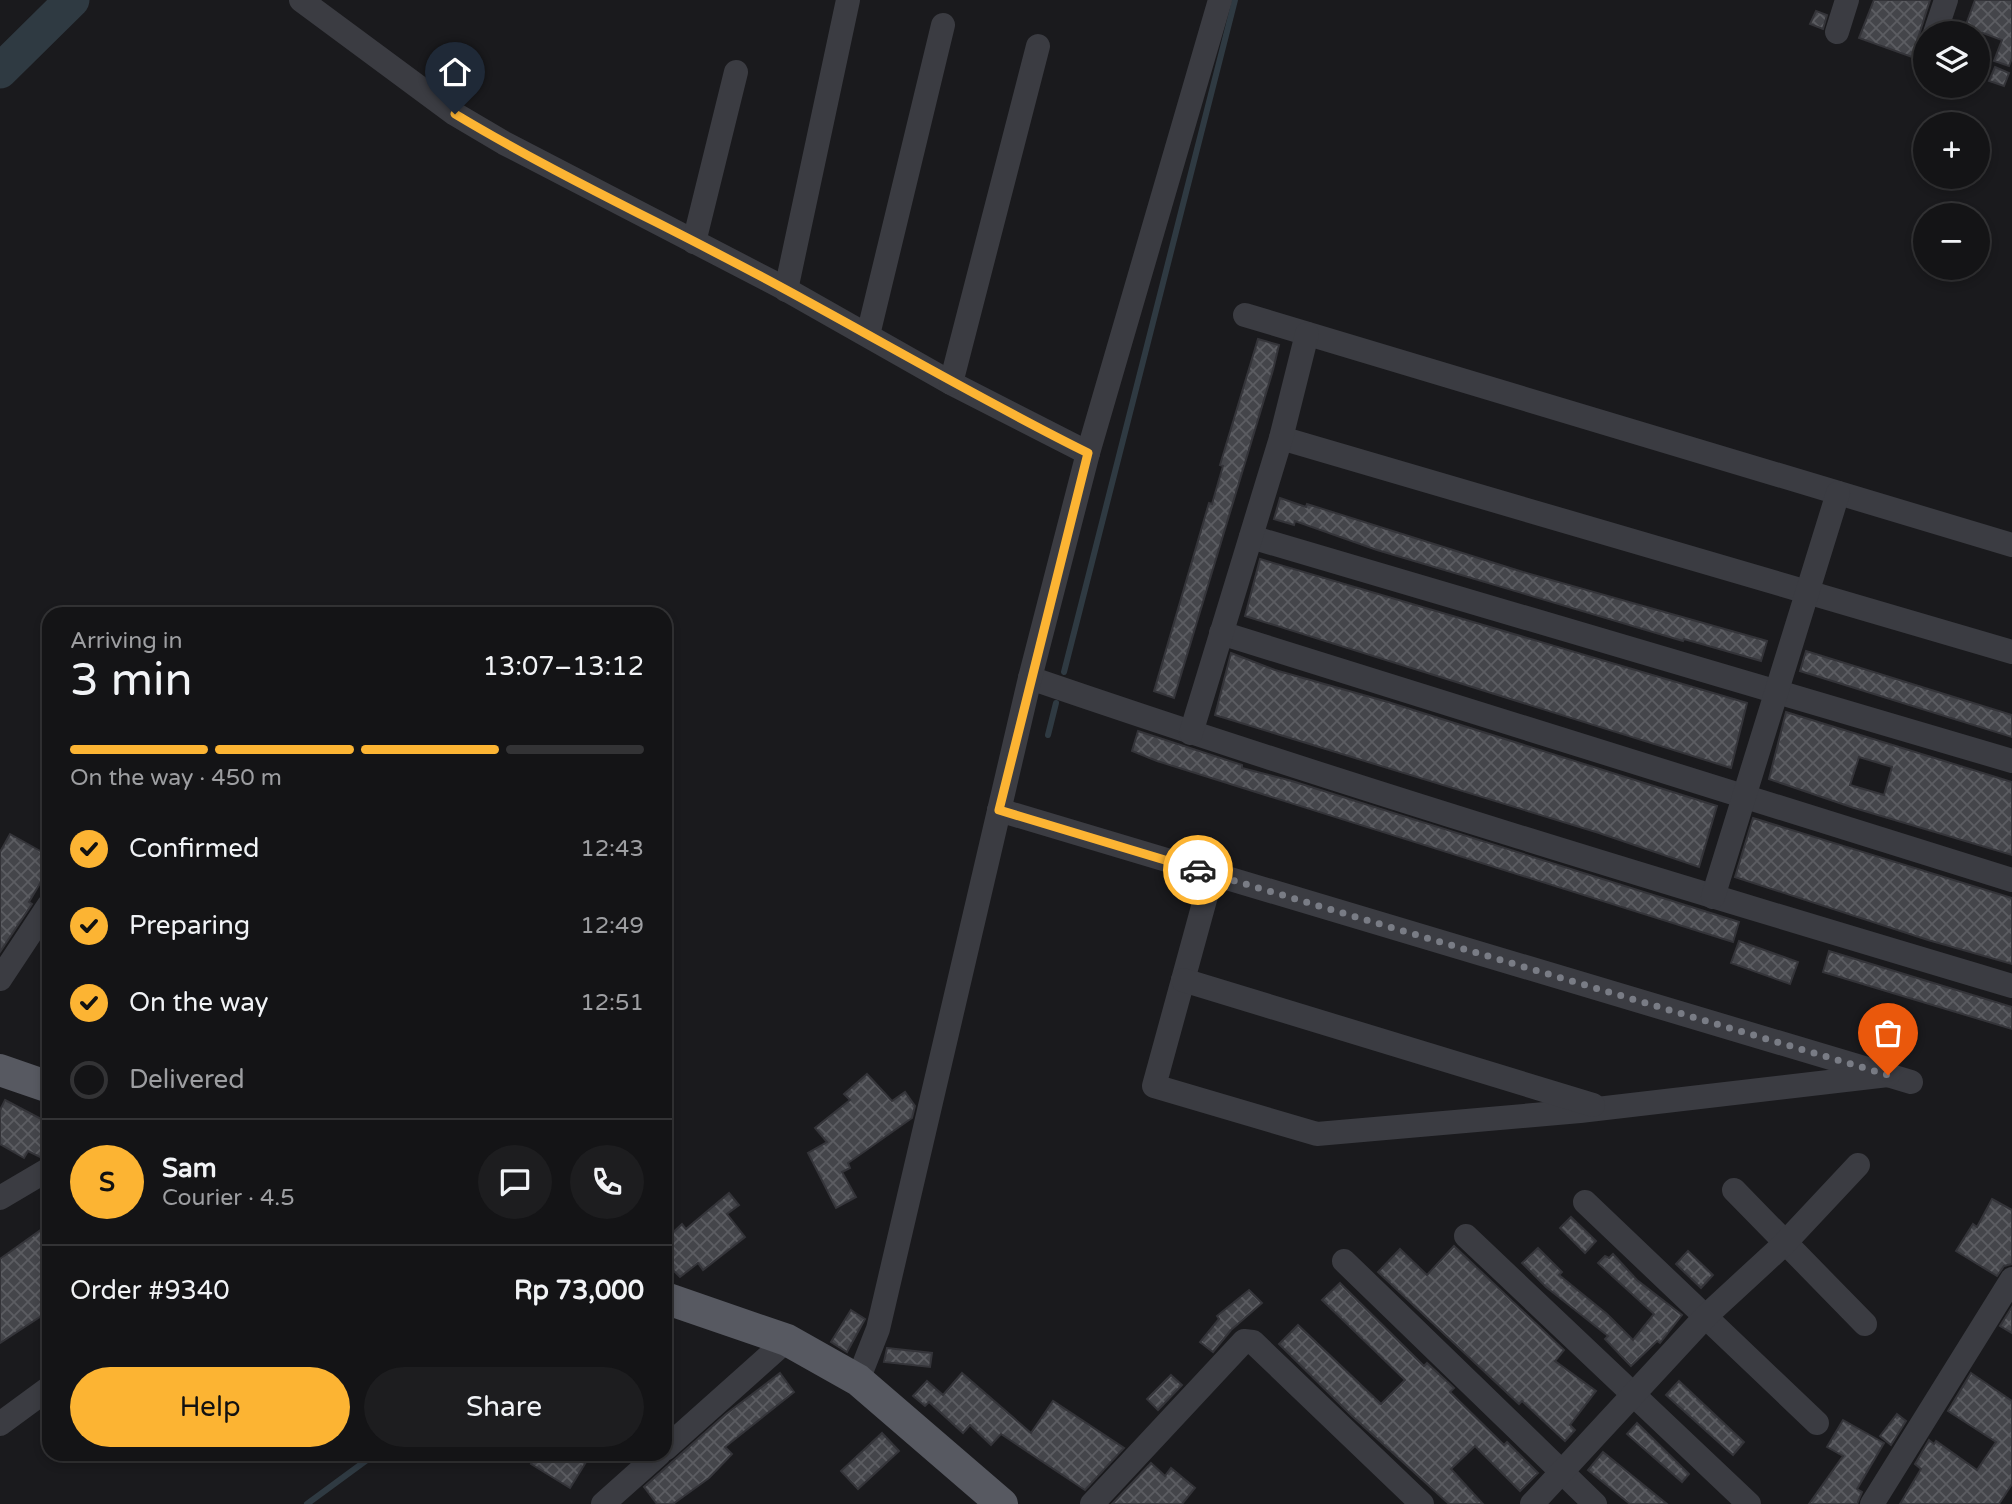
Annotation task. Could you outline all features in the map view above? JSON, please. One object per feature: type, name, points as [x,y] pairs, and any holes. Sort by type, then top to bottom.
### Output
[{"type":"main road","points":[[0,1070],[42,1085]]},
{"type":"main road","points":[[672,1300],[787,1340],[858,1380],[1002,1504]]},
{"type":"street","points":[[301,0],[455,114],[504,143],[786,290],[950,383],[1088,453]]},
{"type":"street","points":[[786,290],[848,0]]},
{"type":"street","points":[[858,1380],[878,1329],[1030,678],[1088,453],[1220,0]]},
{"type":"street","points":[[1837,32],[1847,0]]},
{"type":"street","points":[[1939,21],[1946,0]]},
{"type":"street","points":[[867,335],[943,25]]},
{"type":"street","points":[[950,383],[1038,46]]},
{"type":"street","points":[[694,242],[736,72]]},
{"type":"street","points":[[1245,315],[2012,545]]},
{"type":"street","points":[[1191,733],[1281,438],[1307,334]]},
{"type":"street","points":[[1281,438],[2012,652]]},
{"type":"street","points":[[1713,897],[1838,493]]},
{"type":"street","points":[[1251,537],[2012,761]]},
{"type":"street","points":[[1221,632],[1743,798],[2012,880]]},
{"type":"street","points":[[1030,678],[1191,733],[1713,897],[2012,986]]},
{"type":"street","points":[[999,810],[1900,1078],[1317,1134],[1154,1086],[1212,874]]},
{"type":"street","points":[[0,979],[42,916]]},
{"type":"street","points":[[1183,979],[1604,1108]]},
{"type":"street","points":[[1532,1504],[1706,1316],[1785,1242],[1858,1165]]},
{"type":"street","points":[[0,1198],[42,1173]]},
{"type":"street","points":[[1734,1190],[1865,1324]]},
{"type":"street","points":[[1586,1202],[1817,1423]]},
{"type":"street","points":[[1466,1236],[1634,1392],[1749,1504]]},
{"type":"street","points":[[1344,1261],[1595,1504]]},
{"type":"street","points":[[1872,1504],[2012,1279]]},
{"type":"street","points":[[672,1443],[787,1340]]},
{"type":"street","points":[[1092,1504],[1244,1341],[1253,1342],[1422,1504]]},
{"type":"street","points":[[0,1424],[42,1393]]},
{"type":"street","points":[[603,1504],[651,1461]]},
{"type":"building","points":[[1874,0],[1930,0],[1923,21],[1913,21],[1912,57],[1859,38]]},
{"type":"building","points":[[1975,0],[2012,0],[2012,58],[2009,66],[1994,61],[2002,40],[1990,36],[1990,21],[1967,21]]},
{"type":"building","points":[[1816,11],[1827,15],[1823,29],[1810,24]]},
{"type":"building","points":[[1995,67],[2009,73],[2004,86],[1990,81]]},
{"type":"building","points":[[1258,339],[1279,345],[1174,698],[1154,691],[1209,503],[1212,504],[1223,466],[1220,465]]},
{"type":"building","points":[[1280,498],[1306,507],[1307,504],[1523,572],[1767,641],[1761,661],[1684,639],[1683,641],[1377,550],[1295,521],[1294,525],[1274,519]]},
{"type":"building","points":[[1260,559],[1747,703],[1731,768],[1245,616]]},
{"type":"building","points":[[1806,651],[2012,715],[2012,737],[1800,671]]},
{"type":"building","points":[[1231,653],[1275,670],[1388,702],[1717,806],[1699,867],[1599,833],[1215,715]]},
{"type":"building","points":[[1786,712],[2012,782],[2012,855],[1851,807],[1769,779]],"holes":[[[1859,757],[1892,767],[1884,795],[1850,785]]]},
{"type":"building","points":[[1138,731],[1242,765],[1242,768],[1292,781],[1739,922],[1733,942],[1157,761],[1132,751]]},
{"type":"building","points":[[1753,818],[2012,898],[2012,964],[1928,940],[1735,877]]},
{"type":"building","points":[[10,834],[42,852],[42,880],[29,902],[32,904],[0,952],[0,852]]},
{"type":"building","points":[[1739,941],[1798,962],[1790,984],[1731,963]]},
{"type":"building","points":[[1829,951],[2012,1007],[2012,1029],[1823,972]]},
{"type":"building","points":[[867,1074],[892,1101],[905,1092],[915,1106],[912,1118],[848,1163],[850,1168],[842,1172],[856,1197],[836,1208],[808,1153],[827,1142],[815,1128],[850,1100],[844,1094]]},
{"type":"building","points":[[5,1100],[42,1119],[42,1156],[28,1151],[24,1158],[0,1144],[0,1110]]},
{"type":"building","points":[[729,1193],[739,1205],[727,1214],[745,1237],[703,1270],[698,1263],[680,1277],[672,1269],[672,1233],[682,1224],[686,1229]]},
{"type":"building","points":[[1992,1199],[2012,1210],[2012,1264],[2004,1266],[1997,1276],[1956,1251],[1973,1224],[1977,1227]]},
{"type":"building","points":[[1571,1217],[1596,1241],[1585,1253],[1560,1228]]},
{"type":"building","points":[[42,1229],[42,1316],[0,1343],[0,1259]]},
{"type":"building","points":[[1454,1246],[1564,1350],[1555,1361],[1596,1391],[1570,1425],[1575,1430],[1565,1441],[1522,1401],[1519,1404],[1378,1272],[1400,1249],[1427,1275]]},
{"type":"building","points":[[1538,1248],[1562,1272],[1559,1275],[1607,1314],[1633,1340],[1654,1314],[1598,1263],[1605,1256],[1609,1258],[1613,1254],[1637,1280],[1682,1315],[1660,1343],[1657,1341],[1631,1366],[1605,1339],[1608,1336],[1546,1287],[1522,1263]]},
{"type":"building","points":[[1688,1251],[1713,1275],[1701,1288],[1676,1264]]},
{"type":"building","points":[[1340,1283],[1424,1366],[1427,1363],[1454,1388],[1450,1392],[1504,1445],[1507,1442],[1538,1473],[1520,1491],[1475,1446],[1451,1469],[1483,1504],[1449,1504],[1351,1415],[1279,1344],[1298,1325],[1381,1404],[1405,1380],[1322,1300]]},
{"type":"building","points":[[1249,1290],[1262,1303],[1231,1330],[1213,1352],[1200,1342],[1219,1319],[1217,1316]]},
{"type":"building","points":[[2012,1307],[2012,1333],[2000,1326]]},
{"type":"building","points":[[851,1310],[865,1319],[847,1352],[831,1342]]},
{"type":"building","points":[[887,1348],[932,1353],[930,1367],[884,1362]]},
{"type":"building","points":[[780,1373],[794,1392],[725,1447],[732,1454],[709,1478],[673,1504],[657,1504],[644,1487],[726,1414]]},
{"type":"building","points":[[962,1373],[1031,1433],[1053,1401],[1124,1448],[1085,1490],[1001,1434],[991,1445],[970,1425],[963,1433],[929,1402],[925,1406],[913,1396],[927,1381],[943,1395]]},
{"type":"building","points":[[1971,1373],[2012,1401],[2012,1484],[1999,1504],[1900,1504],[1921,1469],[1915,1464],[1929,1440],[1934,1444],[1936,1441],[1977,1470],[1996,1442],[1948,1411]]},
{"type":"building","points":[[1171,1375],[1182,1385],[1158,1410],[1147,1399]]},
{"type":"building","points":[[1679,1381],[1744,1442],[1733,1455],[1666,1395]]},
{"type":"building","points":[[1897,1414],[1906,1421],[1891,1445],[1880,1436]]},
{"type":"building","points":[[1843,1420],[1884,1443],[1857,1489],[1862,1492],[1857,1504],[1809,1504],[1843,1456],[1827,1447]]},
{"type":"building","points":[[1637,1423],[1689,1474],[1682,1482],[1627,1434]]},
{"type":"building","points":[[882,1433],[899,1451],[858,1489],[841,1471]]},
{"type":"building","points":[[1603,1452],[1667,1504],[1630,1504],[1588,1470]]},
{"type":"building","points":[[533,1461],[587,1461],[570,1488],[531,1464]]},
{"type":"building","points":[[1151,1463],[1165,1476],[1171,1468],[1195,1488],[1182,1504],[1112,1504]]},
{"type":"waterway","points":[[0,71],[72,0]]},
{"type":"waterway","points":[[1064,672],[1235,0]]},
{"type":"waterway","points":[[1048,735],[1056,703]]},
{"type":"waterway","points":[[307,1504],[365,1461]]},
{"type":"way so far","points":[[1198,870],[1888,1075]]},
{"type":"route","points":[[455,114],[504,143],[780,286],[950,383],[1088,453],[999,810],[1198,870]]}]
